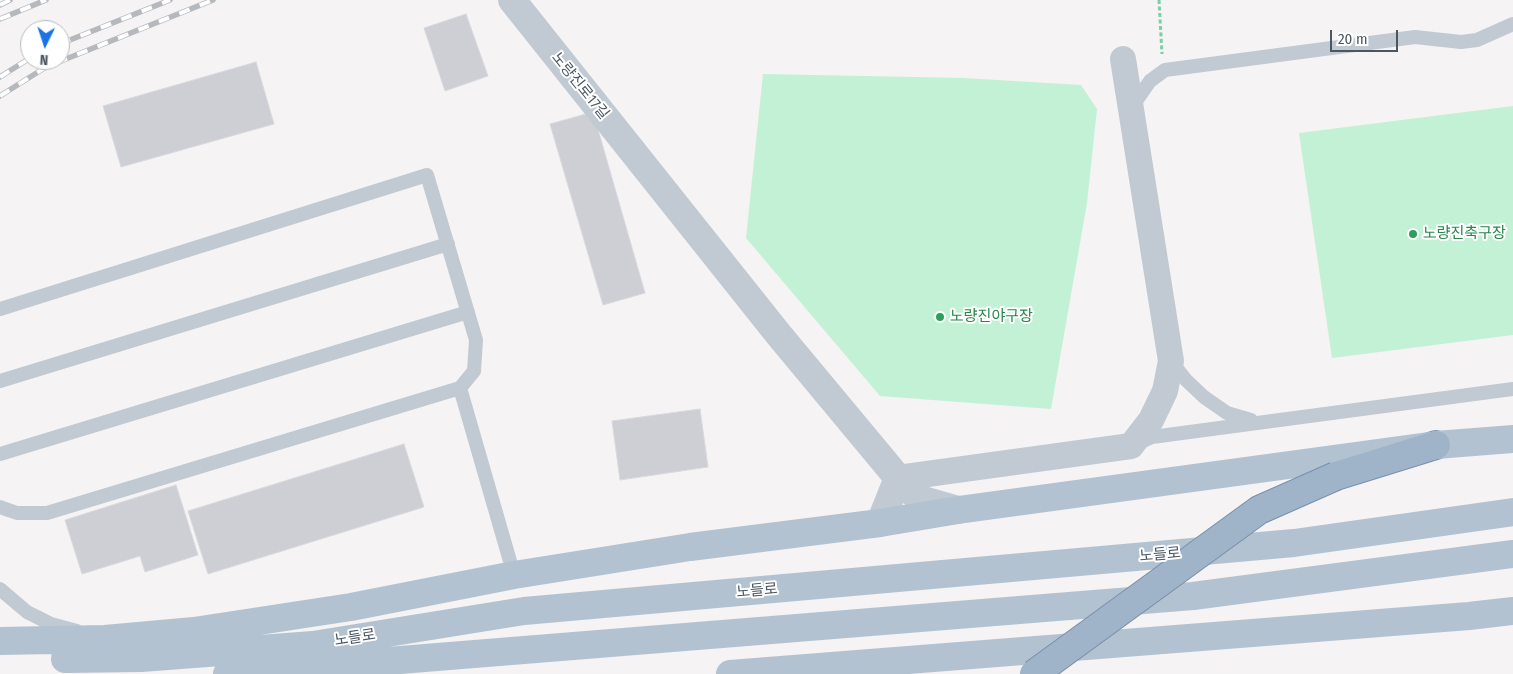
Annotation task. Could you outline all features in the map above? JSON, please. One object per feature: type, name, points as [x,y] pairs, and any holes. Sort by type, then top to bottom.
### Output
[{"type":"highway","points":[[1034,674],[1260,510],[1336,476],[1436,445]]},
{"type":"main road","points":[[0,641],[105,639],[194,631],[351,607],[514,575],[690,547],[880,523],[958,510],[1436,445],[1513,439]]},
{"type":"main road","name":"노들로","points":[[0,658],[141,658],[313,645],[524,611],[1294,543],[1513,512]]},
{"type":"main road","name":"노들로","points":[[227,674],[1193,596],[1513,554]]},
{"type":"main road","points":[[730,674],[1470,616],[1513,611]]},
{"type":"main road","points":[[1470,616],[1513,627]]},
{"type":"street","name":"노량진로17길","points":[[512,0],[780,335],[898,478],[923,500],[958,510]]},
{"type":"street","points":[[880,523],[898,478],[1131,446],[1151,420],[1165,391],[1171,360],[1123,59]]},
{"type":"lane","points":[[1132,108],[1150,81],[1165,70],[1415,37],[1461,42],[1477,40],[1513,24]]},
{"type":"lane","points":[[0,308],[427,175],[476,340],[474,371],[460,388],[47,513],[17,513],[0,507]]},
{"type":"lane","points":[[0,381],[448,244]]},
{"type":"lane","points":[[0,454],[468,312]]},
{"type":"lane","points":[[1171,360],[1204,398],[1227,413],[1257,422]]},
{"type":"lane","points":[[460,388],[514,575]]},
{"type":"lane","points":[[1131,446],[1152,437],[1513,389]]},
{"type":"lane","points":[[0,590],[27,612],[50,624],[105,639]]},
{"type":"path","points":[[1160,0],[1162,60]]},
{"type":"green space","name":"노량진야구장","points":[[763,74],[964,78],[1081,85],[1097,109],[1087,203],[1051,409],[880,396],[746,238]]},
{"type":"green space","name":"노량진축구장","points":[[1513,106],[1513,335],[1332,358],[1299,133]]},
{"type":"building","points":[[466,14],[488,76],[445,91],[424,28]]},
{"type":"building","points":[[256,62],[274,124],[121,167],[103,106]]},
{"type":"building","points":[[593,112],[645,293],[603,305],[550,124]]},
{"type":"building","points":[[700,409],[708,467],[620,480],[612,421]]},
{"type":"building","points":[[404,444],[424,507],[208,574],[188,511]]},
{"type":"building","points":[[176,485],[198,555],[145,572],[140,556],[82,574],[65,520]]},
{"type":"railway","points":[[0,5],[10,0]]},
{"type":"railway","points":[[0,19],[46,0]]},
{"type":"railway","points":[[70,40],[170,0]]},
{"type":"railway","points":[[0,96],[46,67],[213,0]]},
{"type":"railway","points":[[0,77],[20,64]]},
{"type":"place","name":"노량진축구장","points":[[1413,234]]},
{"type":"place","name":"노량진야구장","points":[[940,317]]}]
